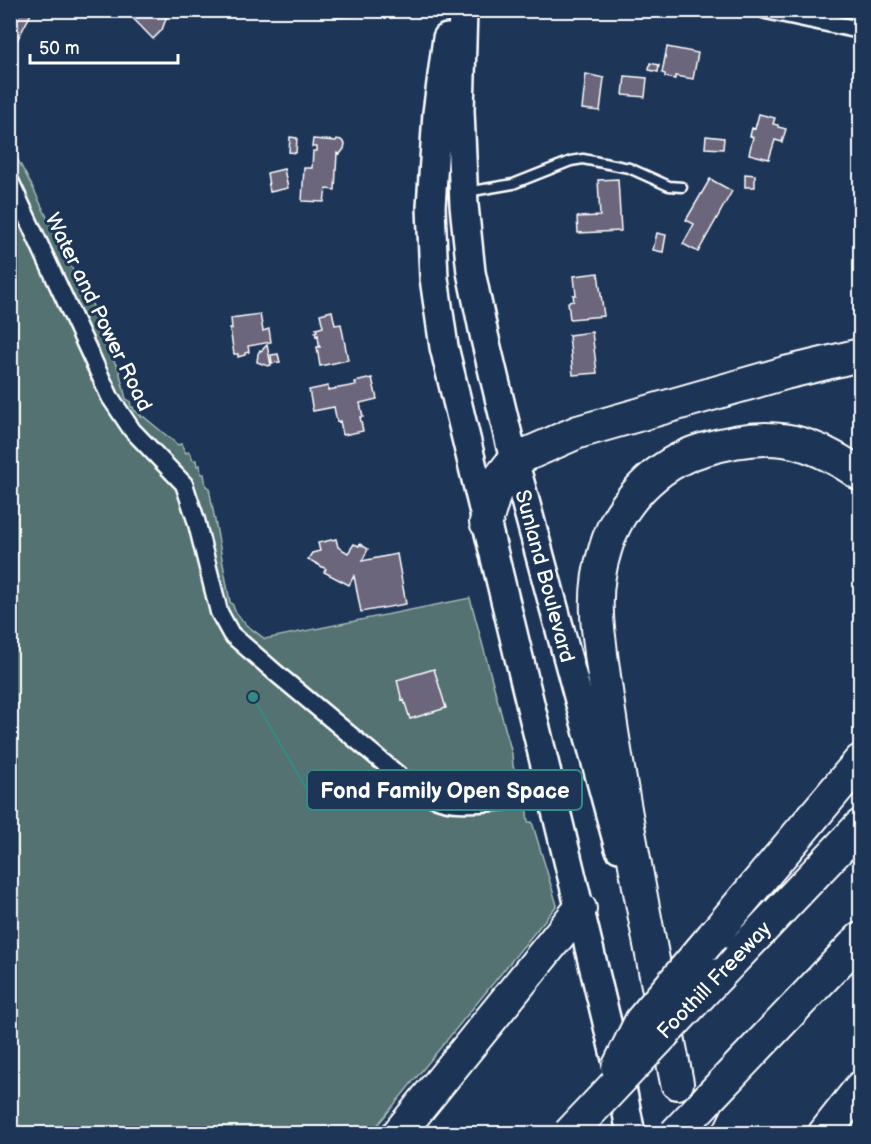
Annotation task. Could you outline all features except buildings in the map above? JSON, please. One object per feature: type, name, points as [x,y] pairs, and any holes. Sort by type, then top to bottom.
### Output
[{"type":"highway","points":[[486,522],[499,479],[514,460],[578,432],[861,355]]},
{"type":"highway","points":[[677,1083],[626,817],[606,692],[597,613],[599,579],[605,550],[628,502],[647,483],[670,465],[697,452],[724,443],[754,439],[785,439],[812,447],[840,460],[861,474]]},
{"type":"highway","points":[[605,1094],[641,1021],[861,761]]},
{"type":"highway","name":"Foothill Freeway","points":[[569,1134],[861,826]]},
{"type":"highway","points":[[398,1134],[580,909]]},
{"type":"highway","points":[[675,1134],[861,939]]},
{"type":"highway","points":[[824,1134],[861,1088]]},
{"type":"highway","points":[[692,1134],[708,1099]]},
{"type":"main road","name":"Sunland Boulevard","points":[[451,10],[436,125],[431,207],[434,278],[444,347],[619,1072],[631,1134]]},
{"type":"main road","name":"Sunland Boulevard","points":[[463,10],[460,110],[471,272],[514,460],[641,929],[677,1083],[684,1134]]},
{"type":"street","points":[[766,10],[861,30]]},
{"type":"street","name":"Water and Power Road","points":[[10,181],[111,397],[132,430],[184,484],[196,520],[219,612],[231,634],[414,788],[432,797],[456,803],[551,795]]},
{"type":"lane","points":[[464,192],[513,184],[570,160],[583,159],[629,168],[669,186],[682,188]]},
{"type":"green space","points":[[10,145],[94,308],[113,350],[114,361],[119,370],[126,399],[130,401],[131,407],[138,415],[144,417],[178,445],[181,444],[186,453],[189,452],[193,460],[196,460],[197,466],[200,465],[201,474],[204,474],[206,486],[209,488],[230,602],[245,624],[265,639],[470,598],[512,754],[513,766],[519,780],[521,798],[527,812],[528,822],[532,822],[557,905],[371,1133],[11,1133]]},
{"type":"place","name":"Fond Family Open Space","points":[[253,697]]}]
